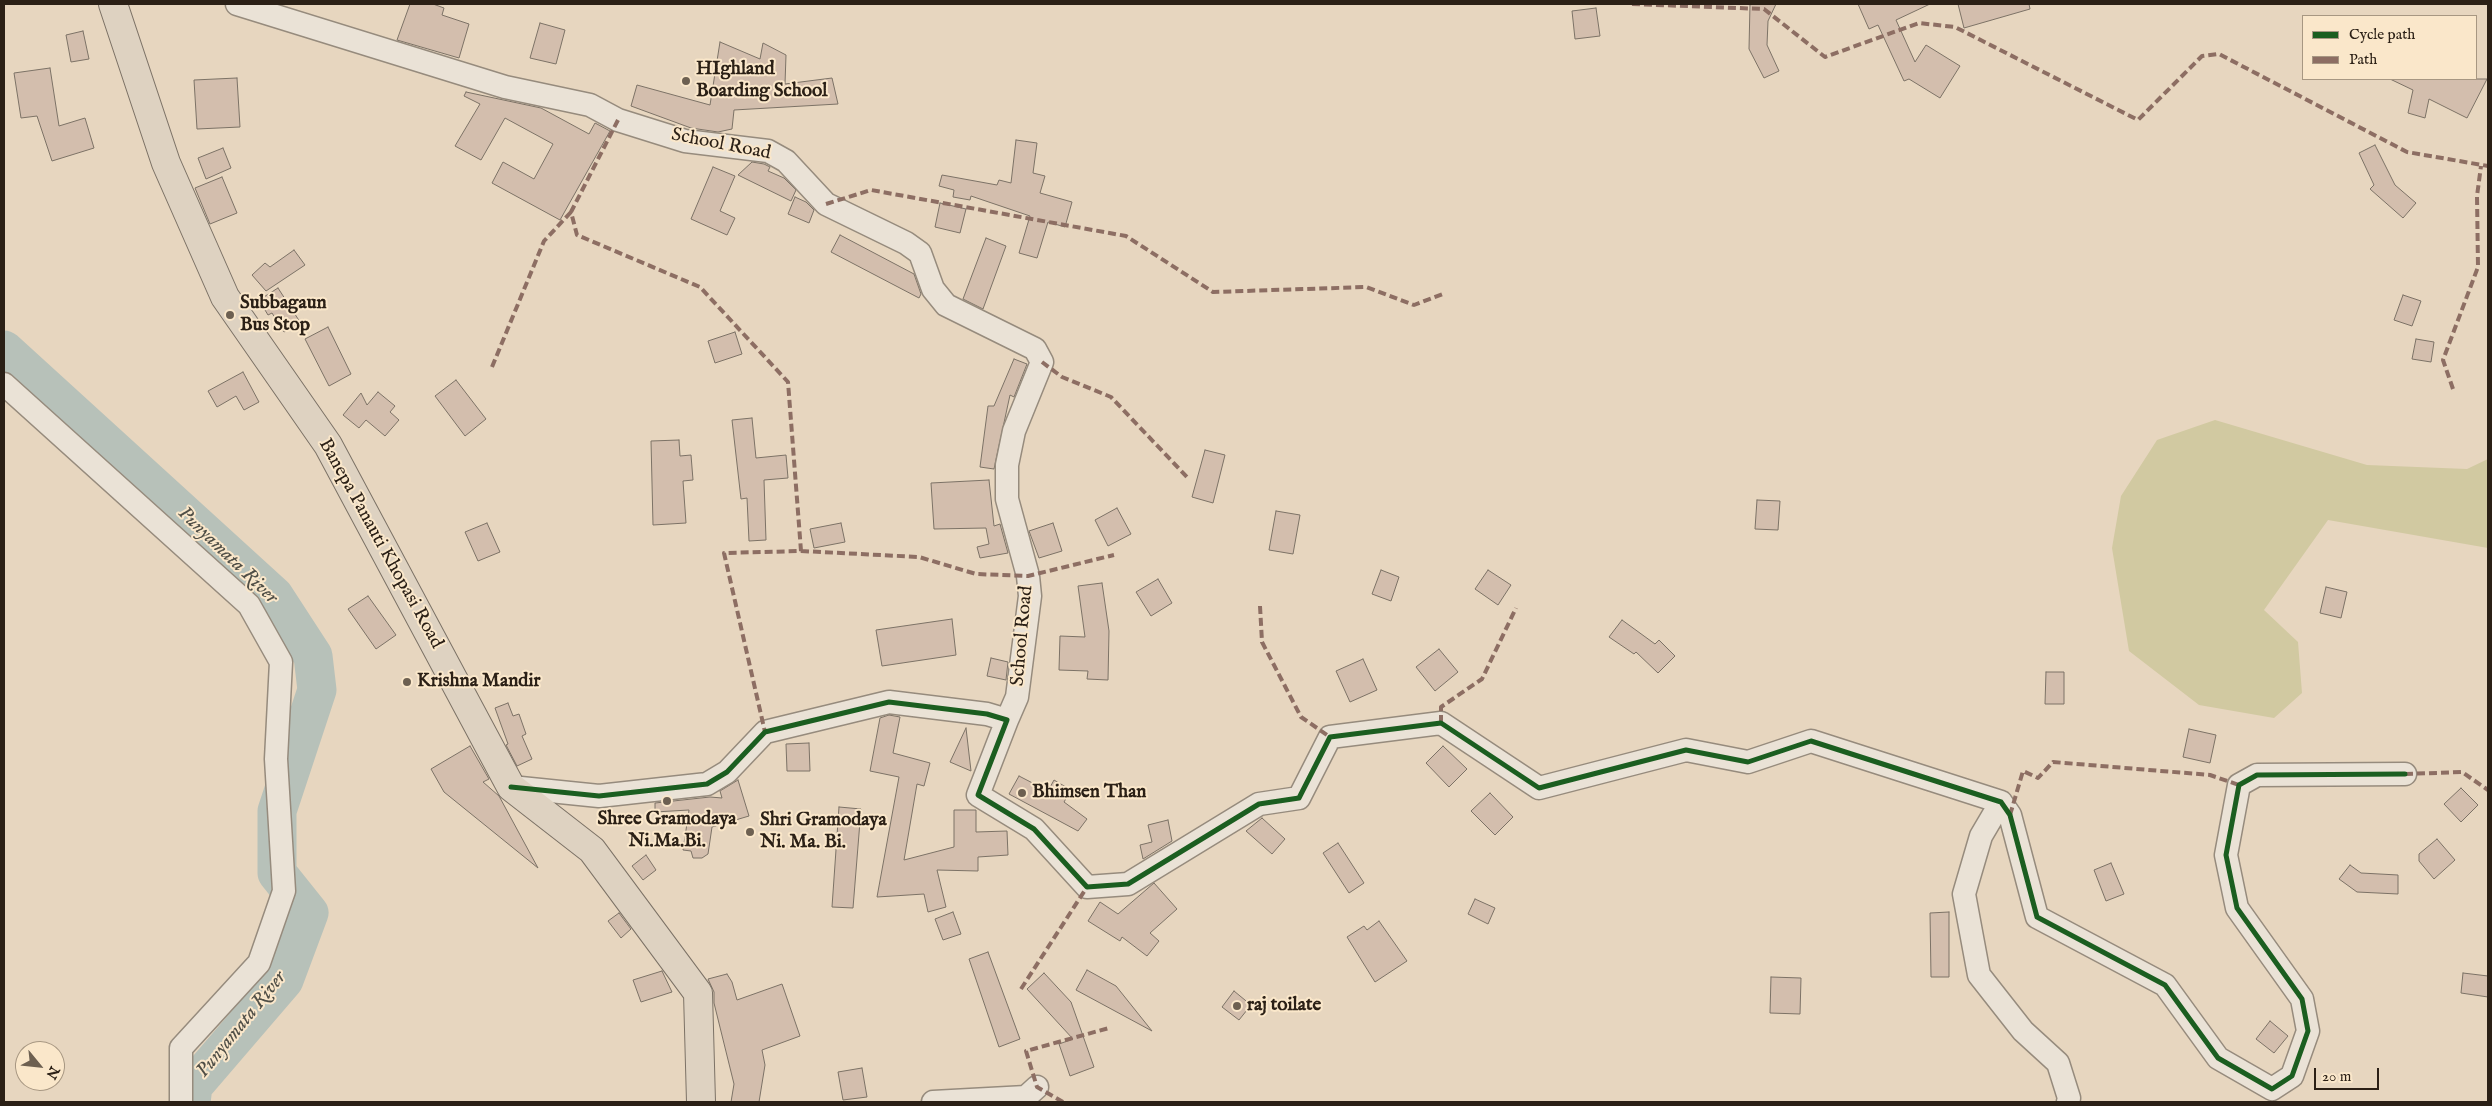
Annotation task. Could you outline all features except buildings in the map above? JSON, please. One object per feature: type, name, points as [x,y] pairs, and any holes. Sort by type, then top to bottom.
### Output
[{"type":"main road","name":"Banepa Panauti Khopasi Road","points":[[113,4],[166,163],[225,297],[328,445],[511,787],[592,850],[698,993],[701,1102]]},
{"type":"street","name":"School Road","points":[[236,4],[505,88],[590,105],[618,120],[685,141],[768,151],[786,161],[826,204],[906,243],[920,253],[933,288],[946,305],[1035,349],[1042,362],[1014,431],[1007,464],[1007,499],[1028,576],[1030,596],[1017,697],[1007,720]]},
{"type":"street","points":[[4,384],[249,605],[281,662],[276,759],[284,891],[259,963],[181,1048],[181,1102]]},
{"type":"street","points":[[511,787],[599,796],[707,784],[727,772],[765,732],[889,702],[987,714],[1007,720],[978,795],[1034,829],[1087,887],[1128,884],[1259,804],[1299,798],[1330,737],[1442,723],[1539,788],[1686,750],[1748,762],[1811,741],[2001,802],[2010,815],[2037,918],[2165,986],[2218,1058],[2272,1089],[2292,1076],[2308,1031],[2302,999],[2237,908],[2226,856],[2239,785],[2258,775],[2405,774]]},
{"type":"street","points":[[2001,802],[1981,836],[1964,894],[1979,976],[2023,1030],[2058,1063],[2069,1098],[2068,1102]]},
{"type":"street","points":[[932,1102],[1026,1096],[1037,1086]]},
{"type":"shaded area","points":[[2215,420],[2367,465],[2467,469],[2488,459],[2488,548],[2328,520],[2264,610],[2298,642],[2302,693],[2274,718],[2199,705],[2129,651],[2112,548],[2121,496],[2157,440]]},
{"type":"waterway","name":"Punyamata River","points":[[4,350],[274,596],[313,656],[317,690],[277,811],[277,873],[309,913],[284,980],[193,1086],[191,1102]]},
{"type":"marked path","points":[[1632,4],[1764,9],[1825,57],[1919,23],[1955,27],[2138,120],[2202,56],[2219,54],[2407,152],[2488,166]]},
{"type":"marked path","points":[[618,120],[571,212],[577,235],[700,287],[788,382],[801,551],[724,553],[765,732]]},
{"type":"marked path","points":[[2453,389],[2443,360],[2478,267],[2477,196],[2481,166]]},
{"type":"marked path","points":[[826,204],[871,190],[1126,236],[1213,292],[1366,287],[1414,305],[1443,294]]},
{"type":"marked path","points":[[492,367],[544,241],[571,212]]},
{"type":"marked path","points":[[1042,362],[1062,377],[1111,397],[1187,477]]},
{"type":"marked path","points":[[801,551],[919,557],[976,574],[1028,576],[1114,555]]},
{"type":"marked path","points":[[1260,606],[1262,642],[1301,717],[1330,737]]},
{"type":"marked path","points":[[1441,723],[1441,707],[1482,679],[1516,608]]},
{"type":"marked path","points":[[2010,815],[2023,771],[2038,778],[2053,762],[2210,775],[2239,785]]},
{"type":"marked path","points":[[2405,774],[2462,772],[2488,790]]},
{"type":"marked path","points":[[1021,989],[1087,887]]},
{"type":"marked path","points":[[1063,1102],[1037,1087],[1026,1051],[1109,1028]]},
{"type":"cycle path","points":[[511,787],[599,796],[707,784],[727,772],[765,732],[889,702],[987,714],[1007,720],[978,795],[1034,829],[1087,887],[1128,884],[1259,804],[1299,798],[1330,737],[1441,723],[1539,788],[1686,750],[1748,762],[1811,741],[2001,802],[2010,815],[2037,917],[2165,985],[2218,1058],[2272,1089],[2292,1076],[2308,1031],[2302,999],[2237,908],[2226,855],[2239,785],[2257,775],[2405,774]]},
{"type":"place","name":"HIghland Boarding School","points":[[686,81]]},
{"type":"place","name":"Subbagaun Bus Stop","points":[[230,315]]},
{"type":"place","name":"Krishna Mandir","points":[[407,682]]},
{"type":"place","name":"Bhimsen Than","points":[[1022,793]]},
{"type":"place","name":"Shree Gramodaya Ni.Ma.Bi.","points":[[667,801]]},
{"type":"place","name":"Shri Gramodaya Ni. Ma. Bi.","points":[[750,832]]},
{"type":"place","name":"raj toilate","points":[[1237,1006]]}]
